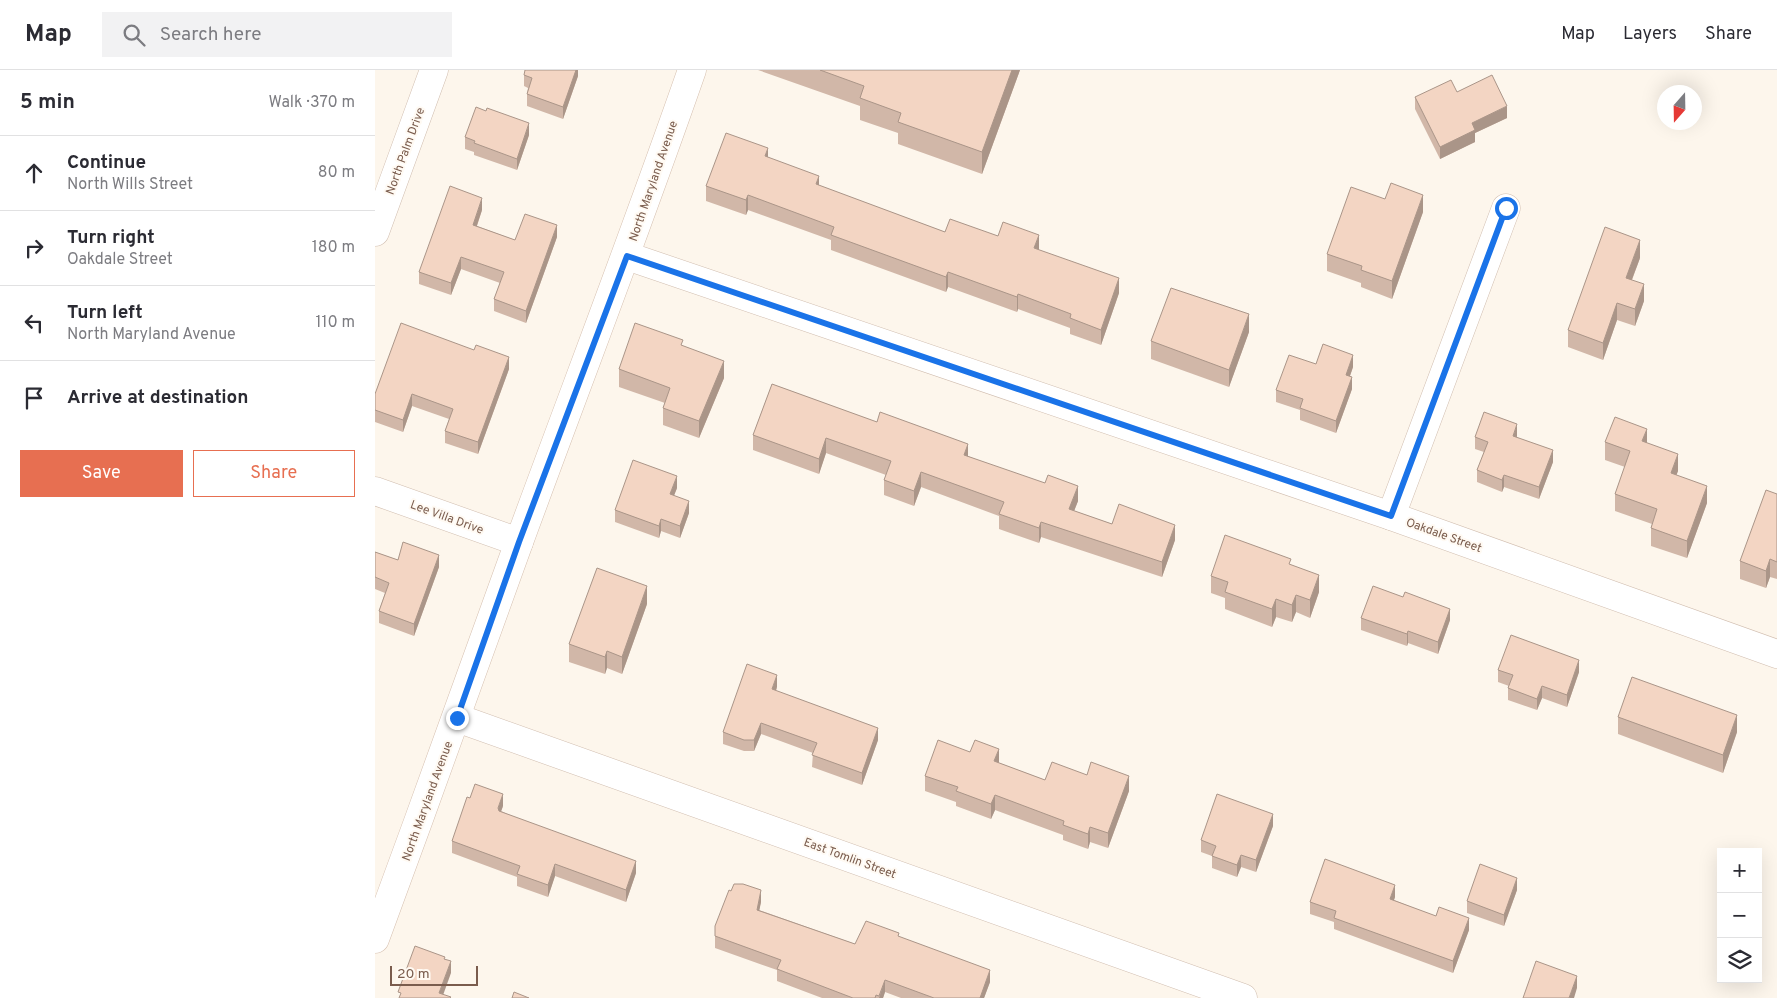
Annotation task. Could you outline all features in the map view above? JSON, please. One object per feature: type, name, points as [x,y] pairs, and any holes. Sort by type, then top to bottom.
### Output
[{"type":"street","name":"North Palm Drive","points":[[375,232],[434,70]]},
{"type":"street","name":"North Maryland Avenue","points":[[375,939],[457,718],[519,542],[627,256],[692,70]]},
{"type":"street","points":[[1391,516],[1506,208]]},
{"type":"street","name":"Oakdale Street","points":[[627,256],[1391,516],[1777,654]]},
{"type":"street","name":"Lee Villa Drive","points":[[375,491],[519,542]]},
{"type":"street","name":"East Tomlin Street","points":[[457,718],[1243,998]]},
{"type":"building","points":[[525,70],[576,70],[563,107],[527,94],[532,78],[524,75]]},
{"type":"building","points":[[820,70],[1012,70],[982,152],[898,122],[901,113],[860,98],[864,86]]},
{"type":"building","points":[[1492,75],[1507,106],[1472,123],[1475,130],[1440,147],[1415,97],[1451,80],[1457,92]]},
{"type":"building","points":[[476,107],[486,111],[487,108],[529,123],[517,159],[474,143],[475,141],[465,137]]},
{"type":"building","points":[[726,133],[768,148],[765,156],[819,176],[816,184],[945,232],[950,219],[998,236],[1003,222],[1039,235],[1034,248],[1119,278],[1101,330],[1070,318],[1071,314],[1018,294],[1017,297],[948,272],[946,277],[831,235],[834,227],[748,195],[746,200],[706,186]]},
{"type":"building","points":[[1391,183],[1423,195],[1392,281],[1361,270],[1362,266],[1327,254],[1351,187],[1385,199]]},
{"type":"building","points":[[450,186],[482,198],[473,225],[515,240],[525,214],[557,225],[526,311],[494,299],[504,272],[461,257],[451,283],[419,272]]},
{"type":"building","points":[[1605,227],[1640,240],[1626,278],[1644,284],[1635,309],[1617,303],[1603,343],[1568,330]]},
{"type":"building","points":[[1171,288],[1249,314],[1229,370],[1151,341]]},
{"type":"building","points":[[401,323],[474,350],[476,345],[509,357],[478,442],[445,431],[453,409],[412,394],[403,420],[375,410],[375,394]]},
{"type":"building","points":[[635,323],[683,340],[681,345],[724,361],[699,421],[663,408],[670,388],[619,369]]},
{"type":"building","points":[[1323,344],[1353,355],[1346,375],[1352,377],[1336,421],[1300,408],[1303,399],[1276,390],[1289,355],[1316,364]]},
{"type":"building","points":[[772,384],[877,422],[880,412],[968,444],[964,455],[1045,483],[1048,475],[1078,486],[1069,509],[1112,524],[1119,504],[1175,525],[1162,562],[1041,522],[1039,528],[999,514],[1004,502],[921,472],[914,491],[884,480],[891,461],[826,438],[819,459],[753,435]]},
{"type":"building","points":[[1484,412],[1517,424],[1513,436],[1553,450],[1539,487],[1504,475],[1502,480],[1477,470],[1488,442],[1475,437]]},
{"type":"building","points":[[1615,417],[1647,429],[1642,441],[1678,454],[1671,473],[1707,486],[1687,541],[1651,528],[1657,509],[1615,494],[1630,451],[1605,442]]},
{"type":"building","points":[[633,460],[677,476],[670,494],[689,501],[680,526],[661,519],[659,526],[615,510]]},
{"type":"building","points":[[1766,490],[1777,494],[1777,562],[1770,559],[1766,571],[1740,561]]},
{"type":"building","points":[[1225,535],[1291,559],[1289,564],[1319,575],[1310,600],[1296,595],[1292,605],[1276,599],[1272,609],[1225,592],[1228,582],[1211,576]]},
{"type":"building","points":[[403,542],[439,555],[414,624],[379,611],[389,583],[375,577],[375,552],[398,560]]},
{"type":"building","points":[[597,568],[647,586],[622,657],[607,651],[605,657],[569,644]]},
{"type":"building","points":[[1373,586],[1403,597],[1405,592],[1450,609],[1438,642],[1408,631],[1407,634],[1361,618]]},
{"type":"building","points":[[1511,635],[1579,660],[1567,695],[1542,686],[1537,699],[1508,688],[1513,675],[1498,670]]},
{"type":"building","points":[[747,664],[777,675],[772,689],[878,728],[862,773],[812,755],[817,743],[761,723],[754,740],[744,740],[723,732]]},
{"type":"building","points":[[1632,677],[1737,715],[1723,755],[1618,717]]},
{"type":"building","points":[[938,740],[970,752],[975,740],[999,749],[994,761],[1045,780],[1052,762],[1087,775],[1091,762],[1129,776],[1108,833],[1090,827],[1088,834],[1063,825],[1064,821],[995,795],[991,804],[956,791],[958,787],[925,776]]},
{"type":"building","points":[[475,784],[503,794],[498,808],[499,811],[636,861],[626,890],[555,864],[548,885],[517,874],[520,866],[452,841],[467,797],[470,798]]},
{"type":"building","points":[[1217,794],[1273,814],[1256,860],[1241,855],[1237,865],[1212,856],[1216,846],[1201,840]]},
{"type":"building","points":[[1325,859],[1395,885],[1390,899],[1436,916],[1439,907],[1469,918],[1453,961],[1334,918],[1336,911],[1310,902]]},
{"type":"building","points":[[1480,864],[1517,878],[1504,915],[1467,901]]},
{"type":"building","points":[[734,884],[743,884],[761,890],[757,910],[855,944],[866,921],[899,933],[898,936],[990,970],[980,998],[934,998],[885,980],[879,996],[876,995],[875,998],[853,998],[777,969],[781,960],[715,936],[715,926],[729,890],[731,891]]},
{"type":"building","points":[[415,946],[451,961],[439,993],[450,998],[399,998],[401,993],[398,992]]},
{"type":"building","points":[[1536,961],[1577,976],[1569,998],[1523,998]]},
{"type":"building","points":[[514,992],[529,998],[512,998]]},
{"type":"route","points":[[457,718],[519,542],[627,256],[1391,516],[1506,208]]}]
